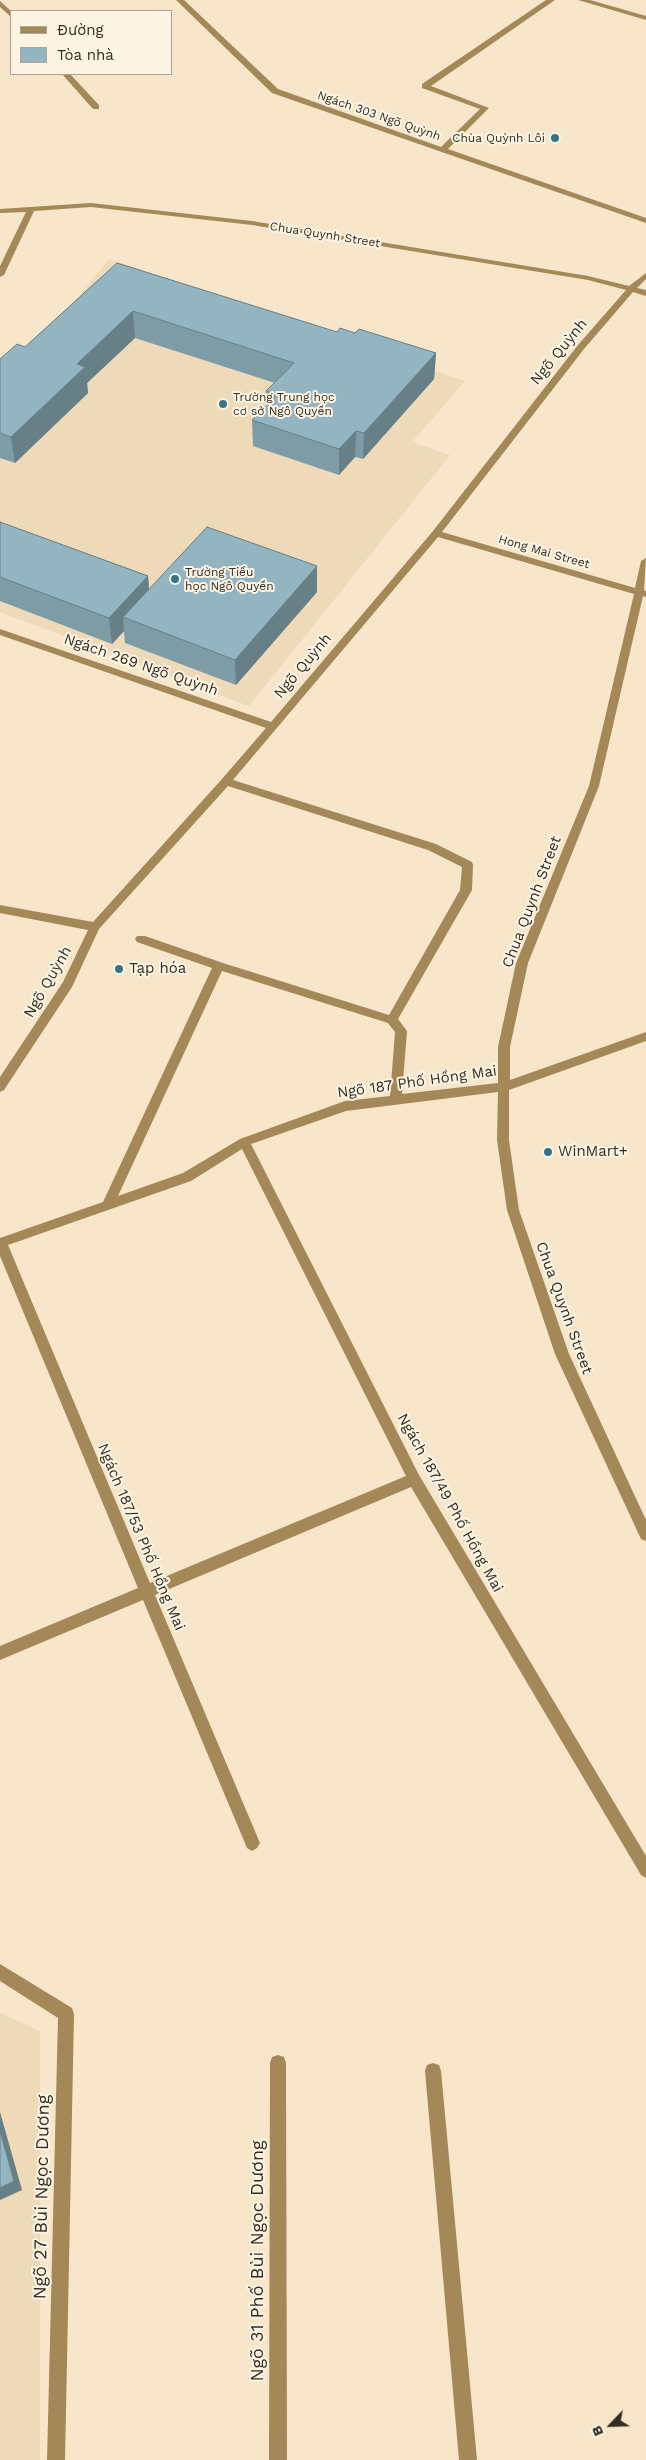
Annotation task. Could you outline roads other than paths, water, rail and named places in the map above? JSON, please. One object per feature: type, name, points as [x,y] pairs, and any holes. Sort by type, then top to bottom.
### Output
[{"type":"street","name":"Ngách 303 Ngõ Quỳnh","points":[[180,0],[275,92],[646,221]]},
{"type":"street","points":[[442,150],[485,108],[425,86],[551,0]]},
{"type":"street","points":[[582,0],[646,18]]},
{"type":"street","points":[[0,3],[10,14]]},
{"type":"street","points":[[67,75],[96,107]]},
{"type":"street","name":"Chua Quynh Street","points":[[0,211],[91,205],[252,223],[588,278],[646,293]]},
{"type":"street","points":[[0,275],[31,209]]},
{"type":"street","name":"Ngõ Quỳnh","points":[[0,1087],[68,984],[95,927],[226,782],[436,533],[581,347],[632,288],[646,276]]},
{"type":"street","name":"Hong Mai Street","points":[[436,533],[642,593]]},
{"type":"street","name":"Chua Quynh Street","points":[[646,561],[642,593],[594,786],[522,964],[504,1048],[503,1140],[513,1210],[562,1354],[646,1535]]},
{"type":"street","name":"Ngách 269 Ngõ Quỳnh","points":[[0,632],[272,726]]},
{"type":"street","points":[[226,782],[432,847],[468,865],[466,890],[392,1020]]},
{"type":"street","points":[[0,909],[95,927]]},
{"type":"street","points":[[141,939],[392,1020],[401,1031],[396,1100]]},
{"type":"street","points":[[107,1206],[220,966]]},
{"type":"street","name":"Ngõ 187 Phố Hồng Mai","points":[[0,1243],[187,1177],[244,1142],[345,1106],[504,1087],[646,1036]]},
{"type":"street","name":"Ngách 187/49 Phố Hồng Mai","points":[[244,1142],[414,1479],[645,1868]]},
{"type":"street","name":"Ngách 187/53 Phố Hồng Mai","points":[[0,1243],[252,1843]]},
{"type":"street","points":[[0,1653],[146,1590],[414,1479]]},
{"type":"street","name":"Ngõ 27 Bùi Ngọc Dương","points":[[0,1972],[66,2014],[56,2460]]},
{"type":"street","name":"Ngõ 31 Phố Bùi Ngọc Dương","points":[[278,2062],[278,2460]]},
{"type":"street","points":[[433,2071],[468,2460]]},
{"type":"place","name":"Chùa Quỳnh Lôi","points":[[555,138]]},
{"type":"place","name":"Trường Trung học cơ sở Ngô Quyền","points":[[223,404]]},
{"type":"place","name":"Trường Tiểu học Ngô Quyền","points":[[175,579]]},
{"type":"place","name":"Tạp hóa","points":[[119,969]]},
{"type":"place","name":"WinMart+","points":[[548,1152]]}]
